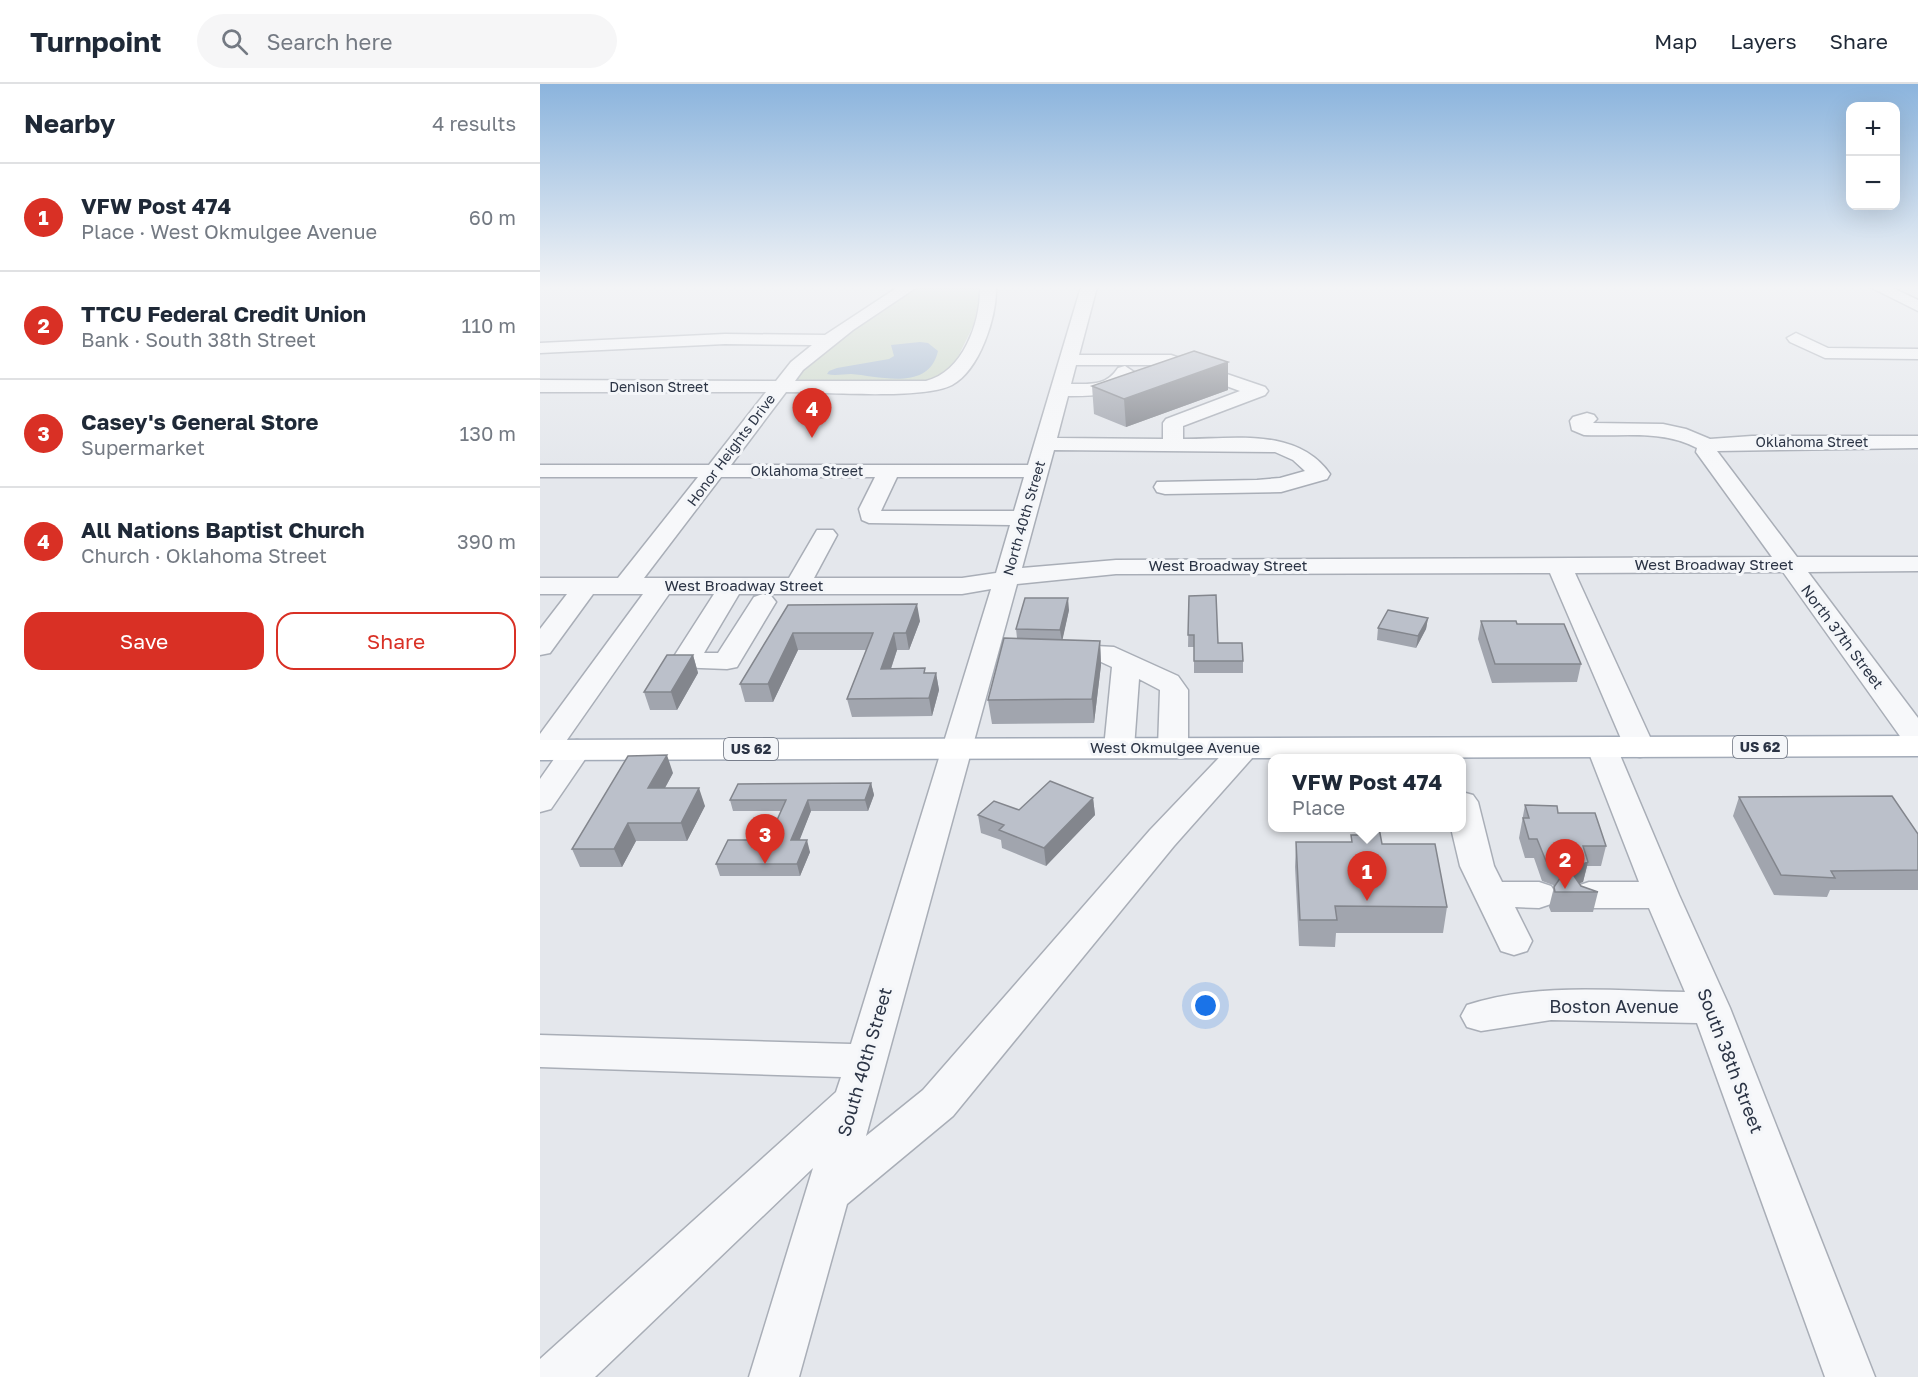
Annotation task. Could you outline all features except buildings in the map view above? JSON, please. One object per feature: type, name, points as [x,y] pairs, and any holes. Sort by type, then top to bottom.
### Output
[{"type":"main road","name":"West Okmulgee Avenue","points":[[542,750],[1246,748],[1448,753],[1621,748],[1918,746]]},
{"type":"street","name":"Honor Heights Drive","points":[[625,586],[717,471],[778,388],[797,366],[819,347]]},
{"type":"street","name":"Denison Street","points":[[540,386],[926,387],[949,379],[959,370],[973,347]]},
{"type":"street","name":"North 40th Street","points":[[957,748],[1009,652],[1006,580],[1071,347]]},
{"type":"street","points":[[1814,347],[1825,353],[1918,354]]},
{"type":"street","points":[[1067,360],[1172,360],[1258,391],[1173,423],[1173,444]]},
{"type":"street","points":[[1059,390],[1091,390],[1109,387],[1125,376],[1125,369],[1116,360]]},
{"type":"street","points":[[1587,419],[1580,421],[1579,426],[1584,429],[1679,432],[1694,436],[1707,444]]},
{"type":"street","name":"Oklahoma Street","points":[[1707,444],[1918,442]]},
{"type":"street","points":[[1045,444],[1272,446],[1294,452],[1308,459],[1319,474],[1281,485],[1165,487]]},
{"type":"street","points":[[1075,444],[1072,460],[1266,460],[1278,459],[1294,452]]},
{"type":"street","name":"North 37th Street","points":[[1707,444],[1707,452],[1918,740]]},
{"type":"street","name":"Oklahoma Street","points":[[540,471],[1037,471]]},
{"type":"street","points":[[889,471],[870,508],[870,515],[877,518],[1024,518]]},
{"type":"street","points":[[797,586],[825,535]]},
{"type":"street","name":"West Broadway Street","points":[[540,586],[662,586],[726,594],[797,586],[827,594],[957,602],[962,586],[1045,572],[1116,567],[1918,564]]},
{"type":"street","name":"South 38th Street","points":[[1558,565],[1621,748],[1661,895],[1711,1008],[1850,1377]]},
{"type":"street","points":[[540,647],[586,586]]},
{"type":"street","points":[[542,750],[662,586]]},
{"type":"street","points":[[763,602],[727,661],[686,661],[726,594],[763,602],[827,594]]},
{"type":"street","points":[[1009,652],[1104,653],[1126,665],[1168,682],[1174,690],[1173,748]]},
{"type":"street","points":[[1119,748],[1126,665]]},
{"type":"street","name":"South 40th Street","points":[[774,1377],[957,748]]},
{"type":"street","points":[[827,1193],[938,1103],[1162,838],[1246,748]]},
{"type":"street","points":[[540,802],[577,749]]},
{"type":"street","points":[[1466,822],[1477,866],[1514,941]]},
{"type":"street","points":[[1491,894],[1539,895]]},
{"type":"street","points":[[1589,895],[1661,895]]},
{"type":"street","name":"Boston Avenue","points":[[1481,1016],[1551,1005],[1711,1008]]},
{"type":"street","points":[[540,1051],[860,1081]]},
{"type":"street","points":[[558,1377],[860,1081]]},
{"type":"green space","points":[[828,347],[963,347],[948,377],[938,381],[784,385],[804,364]]},
{"type":"water","points":[[892,347],[933,347],[938,351],[933,364],[925,372],[914,377],[902,379],[827,374],[837,368],[889,359],[894,356]]},
{"type":"place","name":"All Nations Baptist Church","points":[[812,438]]},
{"type":"place","name":"Casey's General Store","points":[[765,864]]},
{"type":"place","name":"TTCU Federal Credit Union","points":[[1565,889]]},
{"type":"place","name":"VFW Post 474","points":[[1367,901]]}]
